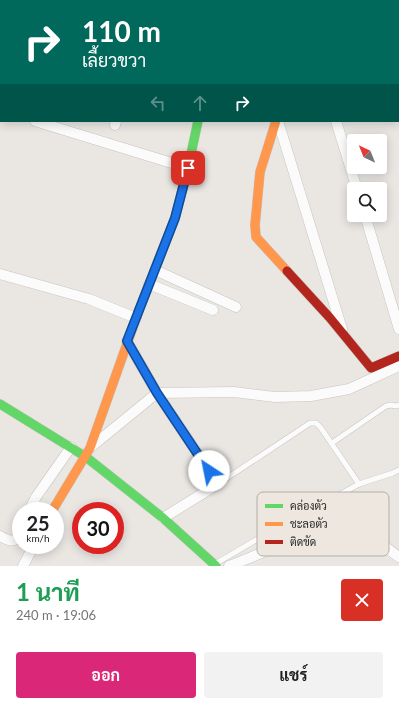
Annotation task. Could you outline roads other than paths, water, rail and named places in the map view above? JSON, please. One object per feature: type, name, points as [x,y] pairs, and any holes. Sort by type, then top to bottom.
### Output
[{"type":"street","points":[[38,122],[188,168]]},
{"type":"street","points":[[57,502],[88,452],[127,341],[175,218],[198,122]]},
{"type":"street","points":[[277,122],[344,335]]},
{"type":"street","points":[[277,122],[260,172],[255,225],[256,237],[344,335],[371,368],[399,356]]},
{"type":"street","points":[[336,122],[355,182]]},
{"type":"street","points":[[367,222],[399,329]]},
{"type":"street","points":[[155,270],[236,307]]},
{"type":"street","points":[[0,274],[89,299],[136,318]]},
{"type":"street","points":[[149,284],[213,310]]},
{"type":"street","points":[[127,341],[157,393],[218,484],[163,518]]},
{"type":"street","points":[[88,452],[157,393],[234,392],[275,397],[311,396],[349,389],[399,366]]},
{"type":"street","points":[[0,404],[71,447],[88,452],[163,518],[211,564]]},
{"type":"street","points":[[34,502],[71,447]]},
{"type":"street","points":[[0,536],[9,541],[12,540]]},
{"type":"street","points":[[389,550],[399,557]]},
{"type":"street","points":[[23,566],[29,554]]},
{"type":"street","points":[[229,566],[257,555]]},
{"type":"lane","points":[[332,442],[386,406],[399,405]]},
{"type":"lane","points":[[218,484],[310,423],[316,423],[332,442],[359,484]]},
{"type":"lane","points":[[344,492],[359,484],[393,474],[399,470]]},
{"type":"lane","points":[[211,564],[257,539]]}]
